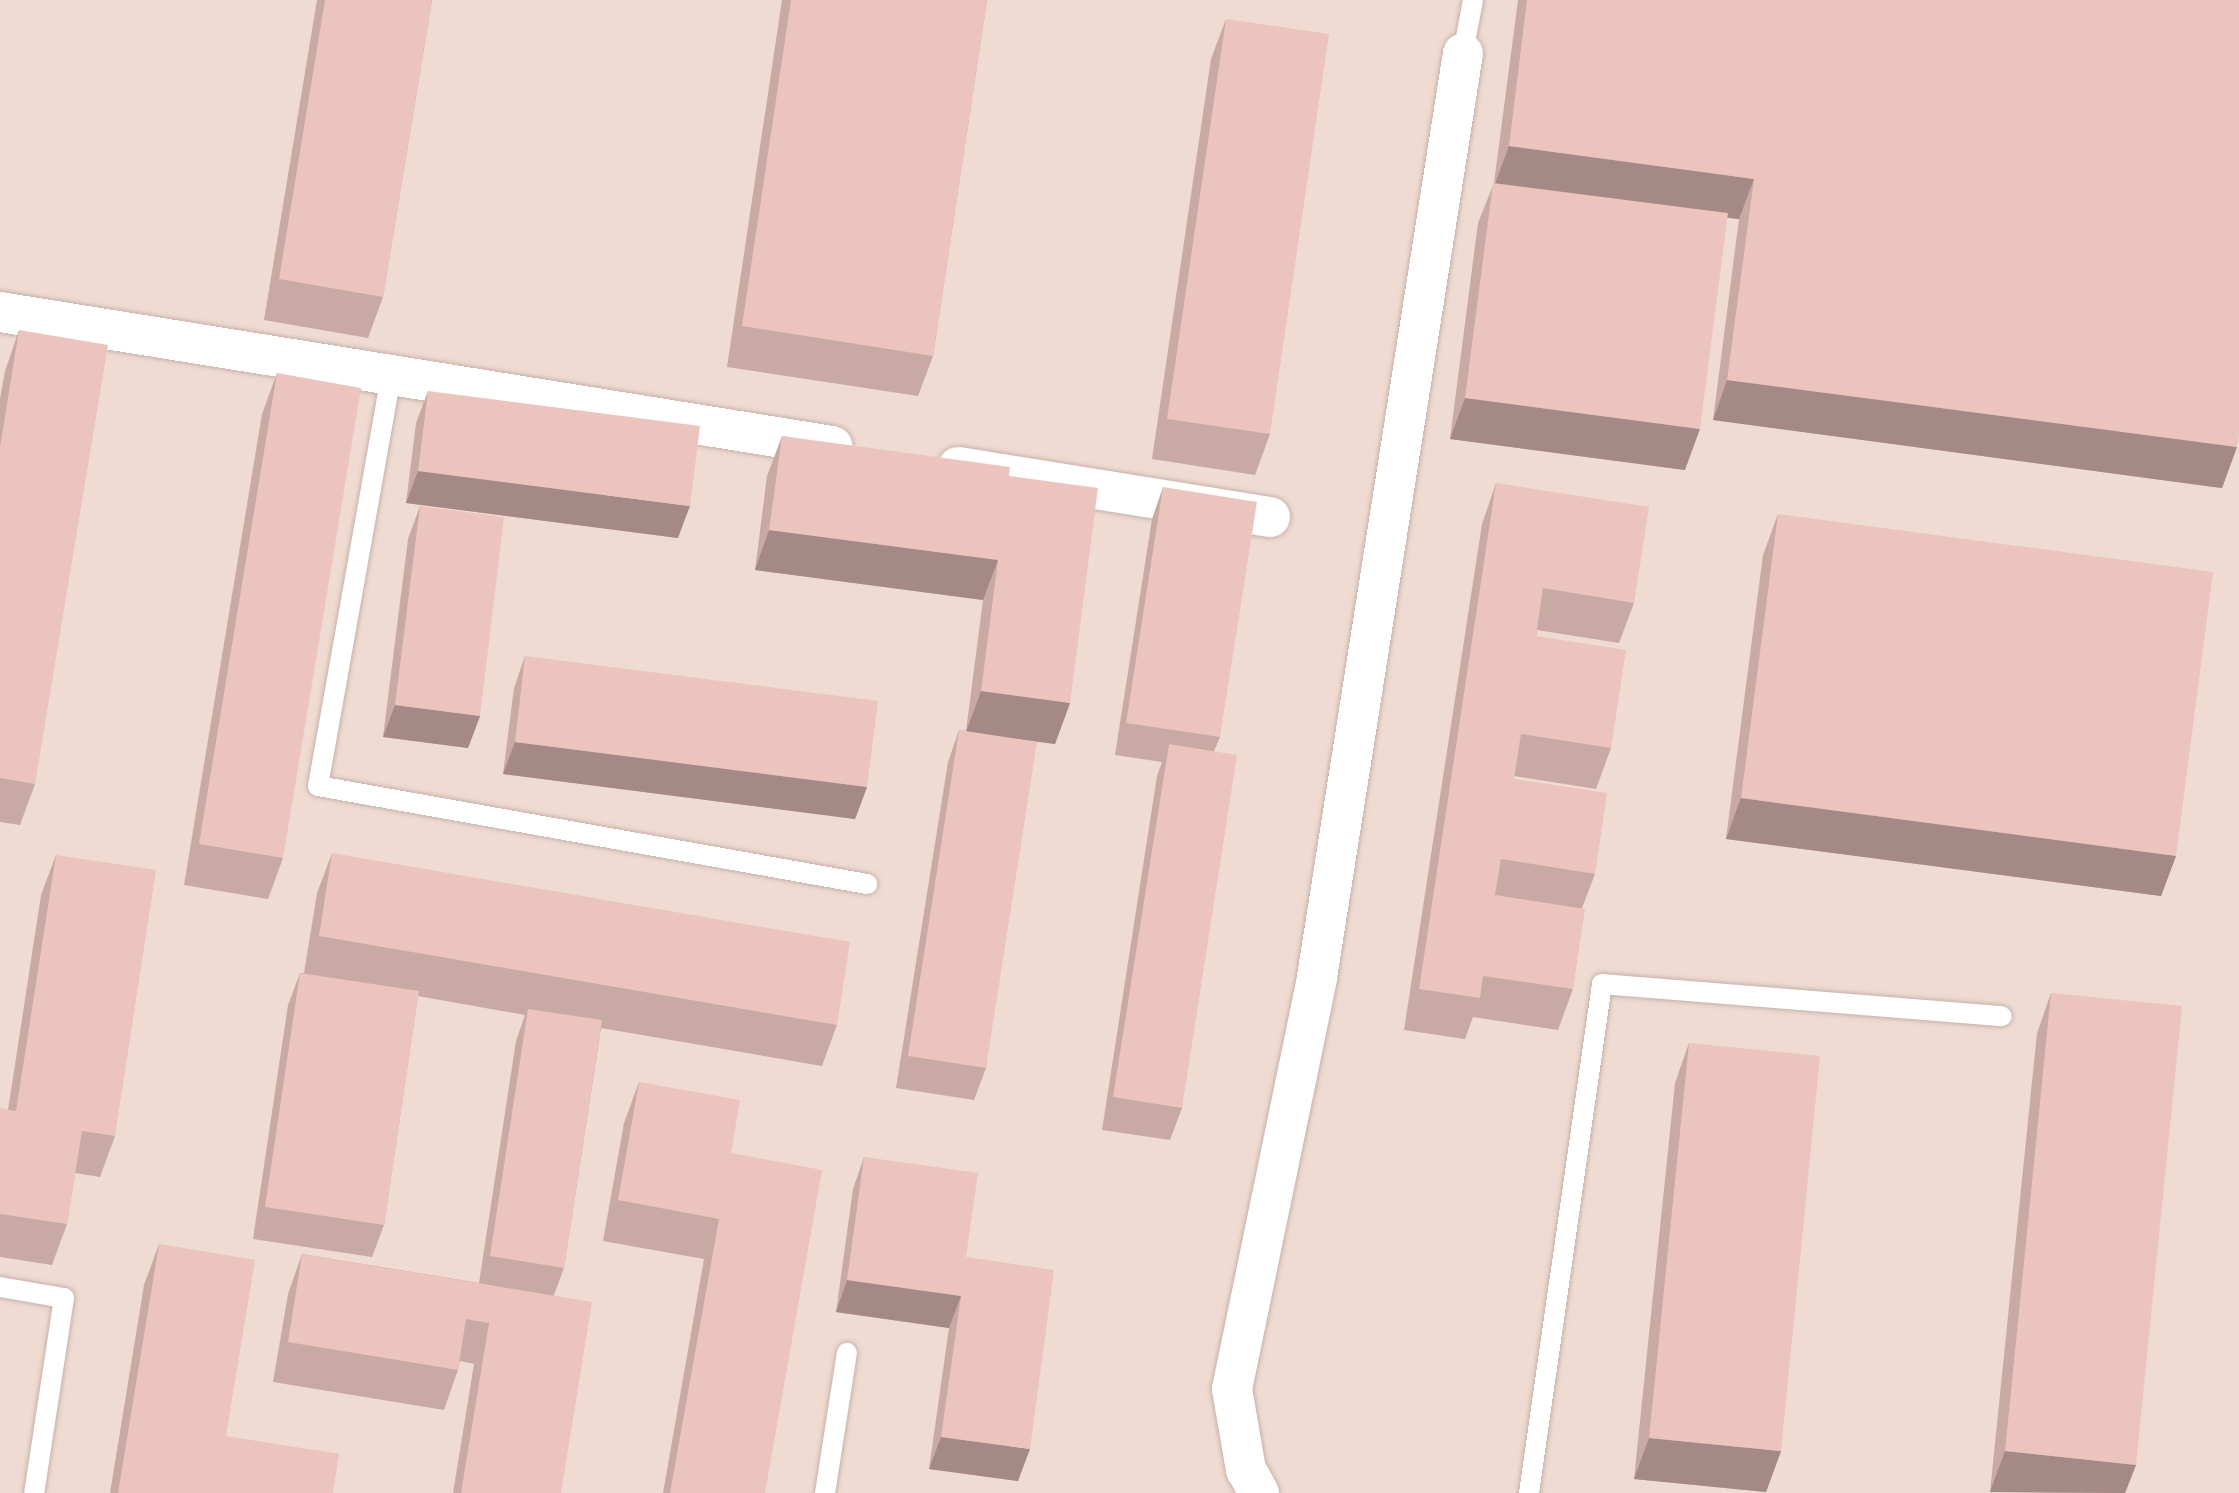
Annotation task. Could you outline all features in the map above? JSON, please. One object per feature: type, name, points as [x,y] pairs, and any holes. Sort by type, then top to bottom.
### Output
[{"type":"street","points":[[1259,1493],[1246,1470],[1232,1389],[1318,976],[1463,52]]},
{"type":"street","points":[[0,312],[1270,517]]},
{"type":"lane","points":[[1463,52],[1473,0]]},
{"type":"lane","points":[[390,376],[318,786],[867,884]]},
{"type":"lane","points":[[1529,1493],[1602,984],[2002,1016]]},
{"type":"lane","points":[[0,1287],[64,1298],[34,1493]]},
{"type":"lane","points":[[825,1493],[846,1354]]},
{"type":"shaded area","points":[[0,0],[2239,0],[2239,1493],[0,1493]]},
{"type":"building","points":[[325,0],[432,0],[383,297],[279,279]]},
{"type":"building","points":[[791,0],[987,0],[933,356],[742,326]]},
{"type":"building","points":[[1527,0],[2239,0],[2237,447],[1727,380],[1754,179],[1509,146]]},
{"type":"building","points":[[1226,19],[1329,34],[1270,434],[1167,419]]},
{"type":"building","points":[[1493,183],[1728,213],[1700,429],[1465,398]]},
{"type":"building","points":[[19,330],[108,345],[35,784],[0,778],[0,447]]},
{"type":"building","points":[[277,373],[361,388],[283,858],[199,844]]},
{"type":"building","points":[[428,391],[700,426],[690,506],[418,471]]},
{"type":"building","points":[[782,436],[1010,467],[1009,476],[1098,488],[1070,703],[981,691],[998,560],[769,530]]},
{"type":"building","points":[[1496,483],[1649,507],[1634,603],[1543,588],[1536,636],[1626,650],[1611,748],[1521,734],[1514,779],[1607,793],[1595,874],[1501,859],[1495,895],[1585,909],[1573,989],[1483,976],[1480,998],[1419,989]]},
{"type":"building","points":[[1163,487],[1257,502],[1220,737],[1126,723]]},
{"type":"building","points":[[420,506],[504,517],[480,716],[395,705]]},
{"type":"building","points":[[1778,514],[2213,572],[2176,856],[1741,798]]},
{"type":"building","points":[[525,656],[878,701],[867,787],[515,742]]},
{"type":"building","points":[[959,730],[1037,742],[986,1068],[908,1056]]},
{"type":"building","points":[[1169,744],[1237,755],[1182,1108],[1113,1097]]},
{"type":"building","points":[[332,853],[850,942],[837,1025],[319,936]]},
{"type":"building","points":[[56,855],[156,870],[115,1136],[82,1131],[67,1224],[0,1214],[0,1108],[16,1111]]},
{"type":"building","points":[[300,973],[419,991],[384,1225],[265,1207]]},
{"type":"building","points":[[2051,993],[2182,1006],[2136,1465],[2005,1451]]},
{"type":"building","points":[[528,1009],[602,1020],[564,1268],[490,1256]]},
{"type":"building","points":[[1689,1043],[1820,1056],[1781,1451],[1649,1438]]},
{"type":"building","points":[[639,1082],[740,1100],[731,1153],[822,1170],[765,1493],[670,1493],[719,1219],[618,1200]]},
{"type":"building","points":[[864,1157],[978,1173],[966,1257],[1054,1270],[1030,1449],[941,1437],[961,1296],[847,1280]]},
{"type":"building","points":[[159,1244],[255,1260],[226,1436],[339,1454],[333,1493],[118,1493]]},
{"type":"building","points":[[302,1254],[592,1302],[561,1493],[461,1493],[489,1323],[466,1319],[458,1370],[288,1342]]}]
